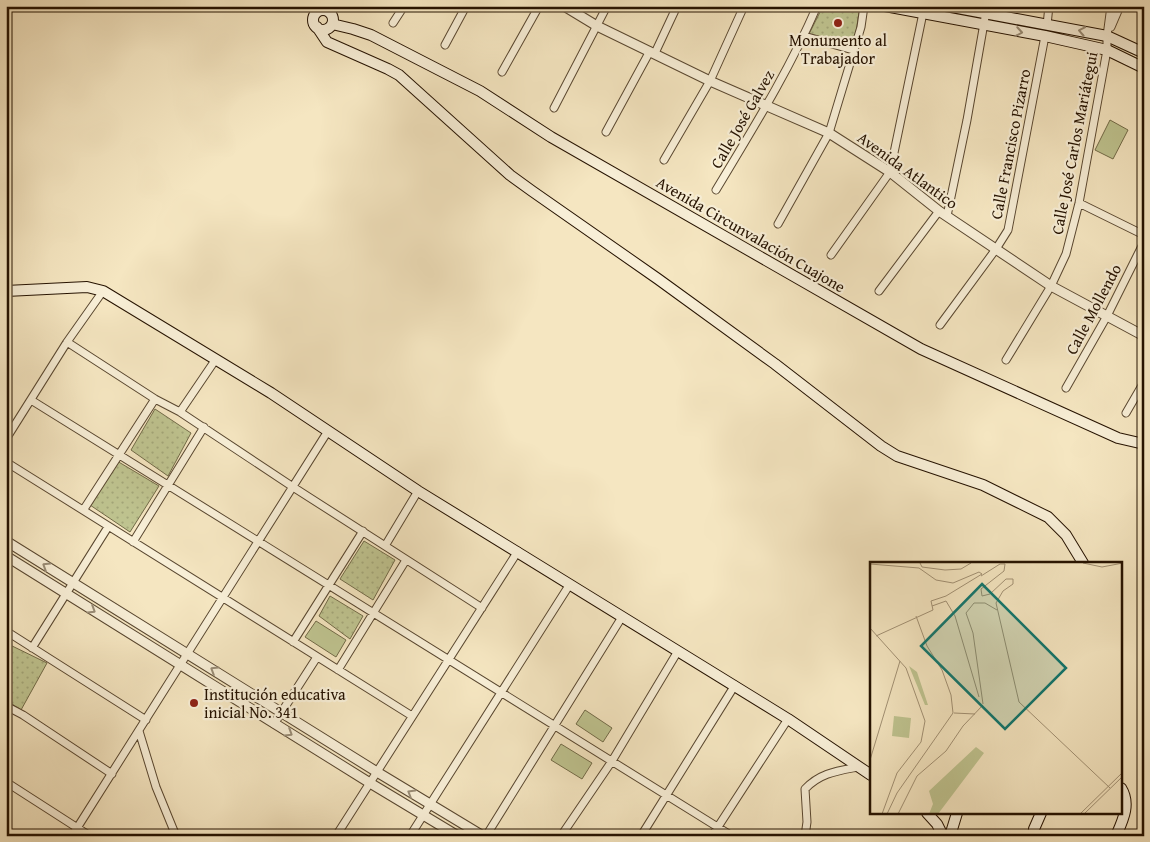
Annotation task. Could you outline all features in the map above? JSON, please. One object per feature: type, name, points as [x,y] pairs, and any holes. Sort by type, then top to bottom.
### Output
[{"type":"main road","points":[[310,6],[315,24],[327,42],[388,69],[399,76],[510,175],[775,364],[881,446],[896,456],[983,485],[1048,516],[1066,535],[1082,562]]},
{"type":"main road","points":[[885,6],[1045,36],[1106,50],[1144,68]]},
{"type":"main road","points":[[947,6],[986,10],[1048,25],[1106,36],[1144,53]]},
{"type":"main road","points":[[315,24],[315,14],[321,10],[328,10],[333,18],[330,26],[331,37],[337,46]]},
{"type":"main road","name":"Avenida Circunvalación Cuajone","points":[[328,10],[353,29]]},
{"type":"main road","points":[[315,24],[323,30],[330,26]]},
{"type":"main road","name":"Avenida Circunvalación Cuajone","points":[[330,26],[353,29],[370,35],[480,91],[551,136],[921,349],[1114,437],[1144,444]]},
{"type":"main road","points":[[6,291],[86,287],[103,291],[271,393],[418,491],[788,718],[870,774]]},
{"type":"main road","points":[[858,767],[870,766]]},
{"type":"main road","points":[[1116,836],[1124,818],[1126,807],[1122,789]]},
{"type":"main road","points":[[928,814],[937,824],[943,836]]},
{"type":"main road","points":[[950,836],[957,814]]},
{"type":"main road","points":[[1033,836],[1040,814]]},
{"type":"street","points":[[393,22],[404,6]]},
{"type":"street","points":[[445,45],[466,6]]},
{"type":"street","points":[[502,72],[539,6]]},
{"type":"street","name":"Avenida Atlantico","points":[[564,6],[597,26],[710,81],[829,132],[890,172],[939,211],[1051,286],[1144,336]]},
{"type":"street","points":[[554,108],[608,6]]},
{"type":"street","points":[[606,132],[653,52],[677,6]]},
{"type":"street","points":[[664,160],[710,81],[744,6]]},
{"type":"street","name":"Calle José Galvez","points":[[716,190],[767,106],[804,36],[817,6]]},
{"type":"street","points":[[778,224],[829,132],[861,28],[864,6]]},
{"type":"street","points":[[1048,25],[1049,6]]},
{"type":"street","name":"Calle José Carlos Mariátegui","points":[[1006,360],[1051,286],[1066,254],[1078,203],[1106,50],[1106,36],[1111,6]]},
{"type":"street","points":[[1106,36],[1120,6]]},
{"type":"street","points":[[947,216],[985,26],[986,10]]},
{"type":"street","points":[[831,255],[890,172],[923,13]]},
{"type":"street","points":[[804,36],[853,50]]},
{"type":"street","name":"Calle Francisco Pizarro","points":[[940,325],[996,250],[1008,230],[1045,36]]},
{"type":"street","points":[[1078,203],[1144,235]]},
{"type":"street","points":[[879,291],[939,211]]},
{"type":"street","name":"Calle Mollendo","points":[[1066,388],[1144,242]]},
{"type":"street","points":[[6,440],[67,342],[103,291]]},
{"type":"street","points":[[67,342],[155,399],[204,427],[293,487],[482,608]]},
{"type":"street","points":[[180,412],[216,360]]},
{"type":"street","points":[[1126,413],[1144,382]]},
{"type":"street","points":[[84,509],[155,399]]},
{"type":"street","points":[[31,400],[732,836]]},
{"type":"street","points":[[133,542],[204,427]]},
{"type":"street","points":[[72,836],[328,431]]},
{"type":"street","points":[[6,462],[84,509],[108,527],[412,716]]},
{"type":"street","points":[[385,546],[418,491]]},
{"type":"street","points":[[32,648],[108,527]]},
{"type":"street","points":[[293,642],[363,531]]},
{"type":"street","points":[[6,541],[430,805],[485,836],[622,617]]},
{"type":"street","points":[[336,836],[518,551]]},
{"type":"street","points":[[6,556],[274,724],[458,836]]},
{"type":"street","points":[[338,670],[406,560]]},
{"type":"street","points":[[410,836],[570,584]]},
{"type":"street","points":[[6,631],[146,720]]},
{"type":"street","points":[[561,836],[612,761],[678,651]]},
{"type":"street","points":[[274,724],[317,657]]},
{"type":"street","points":[[642,836],[735,685]]},
{"type":"street","points":[[6,706],[112,774]]},
{"type":"street","points":[[712,836],[788,718]]},
{"type":"street","points":[[139,731],[156,787],[176,836]]},
{"type":"street","points":[[805,836],[807,822],[805,789],[814,780],[835,771],[858,767]]},
{"type":"street","points":[[6,782],[90,836]]},
{"type":"green space","points":[[823,6],[860,6],[854,45],[851,47],[809,34]]},
{"type":"green space","points":[[1110,120],[1128,130],[1113,159],[1095,150]]},
{"type":"green space","points":[[155,409],[191,433],[168,476],[131,450]]},
{"type":"green space","points":[[117,461],[159,486],[130,532],[90,505]]},
{"type":"green space","points":[[364,541],[395,560],[373,600],[340,579]]},
{"type":"green space","points":[[330,596],[363,616],[350,639],[319,616]]},
{"type":"green space","points":[[316,621],[346,640],[336,657],[305,637]]},
{"type":"green space","points":[[6,643],[47,663],[21,710],[6,700]]},
{"type":"green space","points":[[585,710],[612,728],[603,742],[576,724]]},
{"type":"green space","points":[[561,744],[592,763],[582,779],[551,760]]},
{"type":"place","name":"Monumento al Trabajador","points":[[838,23]]},
{"type":"place","name":"Institución educativa inicial No. 341","points":[[194,703]]}]
